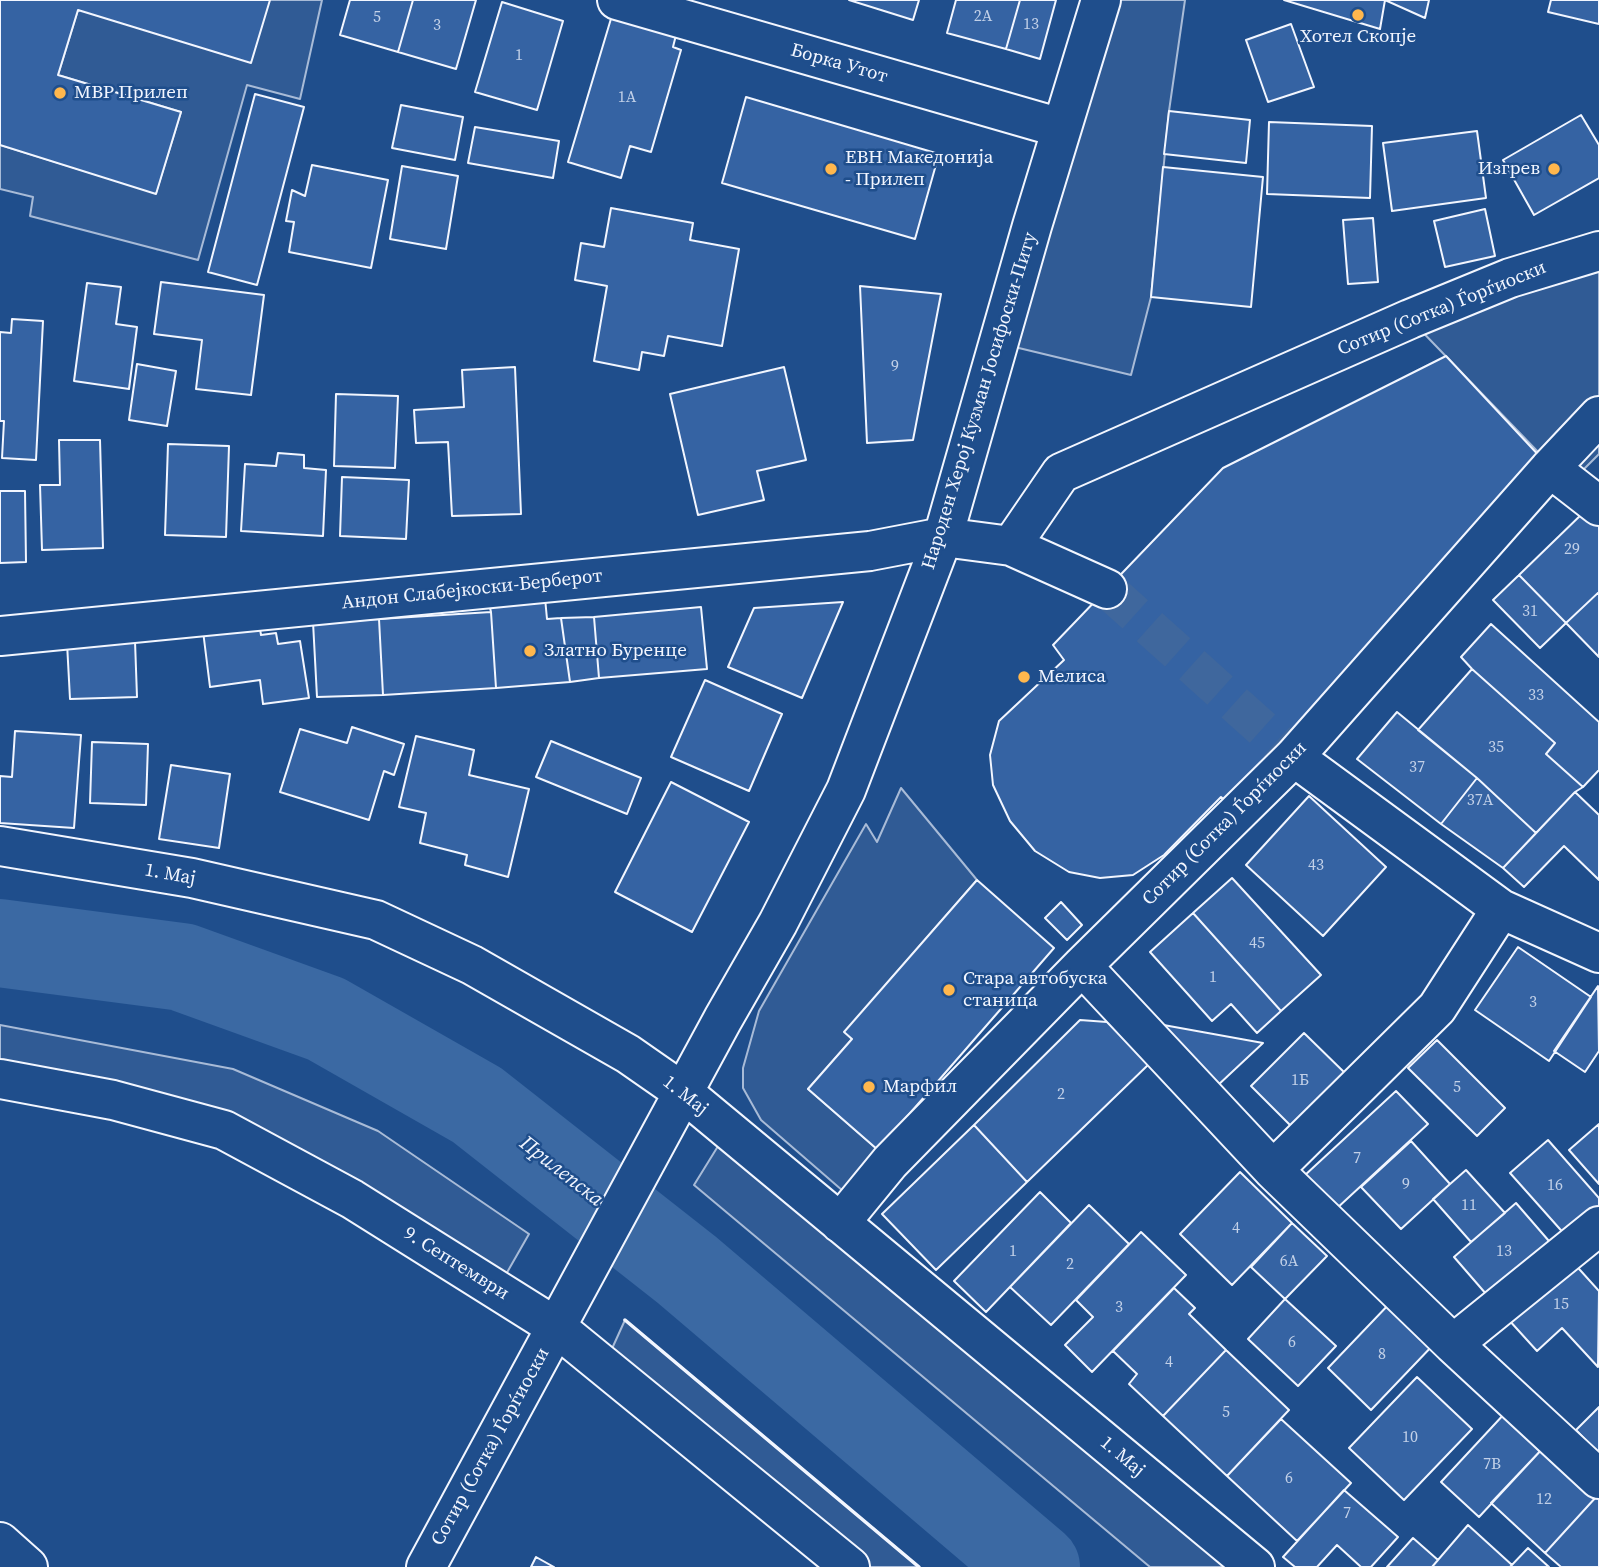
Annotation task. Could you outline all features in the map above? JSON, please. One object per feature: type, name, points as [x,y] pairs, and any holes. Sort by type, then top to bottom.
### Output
[{"type":"street","name":"Борка Утот","points":[[617,0],[1061,128]]},
{"type":"street","name":"Народен Херој Кузман Јосифоски-Питу","points":[[556,1327],[778,923],[846,790],[943,537],[1061,128],[1101,0]]},
{"type":"street","name":"Сотир (Сотка) Ѓорѓиоски","points":[[1011,546],[1061,473],[1410,319],[1510,278],[1599,251]]},
{"type":"street","name":"Сотир (Сотка) Ѓорѓиоски","points":[[841,1223],[890,1162],[1082,966],[1294,757],[1599,416]]},
{"type":"street","points":[[1550,468],[1599,506]]},
{"type":"street","name":"Андон Слабејкоски-Берберот","points":[[0,636],[870,551],[943,537],[1011,546],[1107,589]]},
{"type":"street","points":[[1294,757],[1501,909],[1592,938]]},
{"type":"street","name":"1. Мај","points":[[0,846],[192,878],[376,920],[484,972],[628,1054],[684,1093],[1255,1567]]},
{"type":"street","points":[[1273,1170],[1437,1008],[1501,909]]},
{"type":"street","points":[[1082,966],[1273,1170],[1453,1344],[1599,1479]]},
{"type":"street","name":"9. Септември","points":[[0,1079],[113,1100],[224,1130],[352,1199],[556,1327],[850,1567]]},
{"type":"street","points":[[1453,1344],[1599,1226]]},
{"type":"street","name":"Сотир (Сотка) Ѓорѓиоски","points":[[426,1567],[556,1327]]},
{"type":"street","points":[[0,1542],[29,1567]]},
{"type":"shaded area","points":[[270,0],[322,0],[300,99],[247,85],[198,260],[30,216],[33,197],[0,189],[0,145],[156,193],[181,112],[58,75],[78,10]]},
{"type":"shaded area","points":[[1101,0],[1185,0],[1169,111],[1151,297],[1131,375],[998,343]]},
{"type":"shaded area","points":[[1599,251],[1599,454],[1584,469],[1566,481],[1410,319]]},
{"type":"shaded area","points":[[901,788],[977,880],[845,1032],[852,1039],[808,1089],[878,1150],[843,1191],[761,1120],[743,1088],[743,1068],[759,1011],[866,824],[877,842]]},
{"type":"shaded area","points":[[0,1025],[233,1069],[378,1131],[529,1234],[497,1290],[224,1130],[0,1079]]},
{"type":"shaded area","points":[[728,1130],[1255,1567],[1150,1567],[694,1185]]},
{"type":"shaded area","points":[[625,1320],[919,1567],[850,1567],[605,1364]]},
{"type":"building","name":"МВР Прилеп","points":[[0,0],[270,0],[251,63],[78,10],[58,75],[181,112],[156,194],[0,145]]},
{"type":"building","points":[[350,0],[413,0],[398,52],[340,35]]},
{"type":"building","points":[[413,0],[476,0],[456,69],[398,52]]},
{"type":"building","points":[[849,0],[919,0],[913,20]]},
{"type":"building","points":[[956,0],[1020,0],[1006,49],[947,33]]},
{"type":"building","points":[[1020,0],[1056,0],[1040,59],[1006,49]]},
{"type":"building","name":"Хотел Скопје","points":[[1284,0],[1385,0],[1380,29]]},
{"type":"building","name":"Хотел Скопје","points":[[1385,0],[1429,0],[1425,18]]},
{"type":"building","points":[[1551,0],[1599,0],[1599,24],[1548,12]]},
{"type":"building","points":[[502,2],[563,21],[537,110],[475,92]]},
{"type":"building","points":[[613,12],[677,31],[673,47],[681,50],[651,152],[630,146],[621,178],[568,162]]},
{"type":"building","points":[[1291,24],[1314,87],[1268,102],[1246,40]]},
{"type":"building","points":[[255,94],[304,107],[257,285],[208,272]]},
{"type":"building","name":"ЕВН Македонија - Прилеп","points":[[746,97],[939,154],[915,239],[722,183]]},
{"type":"building","points":[[401,105],[463,117],[455,160],[392,148]]},
{"type":"building","points":[[1169,111],[1250,120],[1246,163],[1164,154]]},
{"type":"building","name":"Изгрев","points":[[1581,115],[1599,145],[1599,178],[1534,215],[1503,160]]},
{"type":"building","points":[[1269,122],[1372,126],[1370,198],[1267,194]]},
{"type":"building","points":[[475,127],[559,141],[553,178],[468,163]]},
{"type":"building","points":[[1477,131],[1486,198],[1392,211],[1383,143]]},
{"type":"building","points":[[312,165],[388,180],[371,268],[289,252],[294,222],[286,221],[292,190],[305,196]]},
{"type":"building","points":[[402,166],[458,176],[446,249],[390,239]]},
{"type":"building","points":[[1163,167],[1263,177],[1251,307],[1151,297]]},
{"type":"building","points":[[611,208],[693,223],[690,240],[739,249],[722,346],[668,336],[664,356],[642,352],[639,370],[594,361],[607,286],[575,280],[581,243],[604,247]]},
{"type":"building","points":[[1485,209],[1495,256],[1445,267],[1434,221]]},
{"type":"building","points":[[1373,218],[1378,282],[1348,284],[1343,220]]},
{"type":"building","points":[[161,282],[264,295],[251,395],[196,389],[202,340],[154,334]]},
{"type":"building","points":[[87,283],[121,287],[116,324],[137,327],[129,389],[74,381]]},
{"type":"building","points":[[860,286],[941,294],[913,440],[867,443]]},
{"type":"building","points":[[12,319],[43,321],[36,460],[2,458],[4,421],[0,421],[0,332],[11,333]]},
{"type":"building","points":[[1446,356],[1544,461],[1227,802],[1221,797],[1164,855],[1133,875],[1100,878],[1069,872],[1035,851],[1010,821],[993,785],[990,755],[999,721],[1064,660],[1053,645],[1223,468]]},
{"type":"building","points":[[137,364],[176,371],[167,426],[129,420]]},
{"type":"building","points":[[515,367],[521,514],[452,516],[448,442],[416,443],[414,410],[464,407],[462,370]]},
{"type":"building","points":[[784,367],[806,460],[757,471],[764,500],[698,515],[670,394]]},
{"type":"building","points":[[336,394],[398,396],[395,468],[334,466]]},
{"type":"building","points":[[59,440],[100,440],[103,548],[42,550],[40,485],[60,485]]},
{"type":"building","points":[[168,444],[229,446],[226,537],[165,535]]},
{"type":"building","points":[[278,453],[304,455],[304,468],[326,470],[323,536],[241,531],[245,464],[276,466]]},
{"type":"building","points":[[342,477],[409,480],[406,539],[340,536]]},
{"type":"building","points":[[0,491],[25,491],[26,562],[0,563]]},
{"type":"building","points":[[1585,511],[1599,526],[1599,592],[1566,623],[1519,575]]},
{"type":"building","points":[[1519,575],[1566,623],[1540,648],[1493,600]]},
{"type":"building","points":[[1599,592],[1599,657],[1566,623]]},
{"type":"building","name":"Златно Буренце","points":[[545,598],[547,619],[561,618],[570,682],[496,688],[489,604]]},
{"type":"building","points":[[843,602],[802,698],[728,667],[754,608]]},
{"type":"building","points":[[701,607],[707,669],[599,678],[594,617]]},
{"type":"building","points":[[491,612],[496,688],[383,695],[379,619]]},
{"type":"building","points":[[594,617],[599,678],[570,682],[561,618]]},
{"type":"building","points":[[379,619],[383,695],[317,697],[313,622]]},
{"type":"building","points":[[259,623],[261,635],[276,633],[278,644],[300,641],[309,698],[263,704],[260,680],[210,687],[203,631]]},
{"type":"building","points":[[1491,624],[1599,722],[1599,770],[1583,787],[1546,754],[1555,743],[1461,657]]},
{"type":"building","points":[[135,641],[137,697],[70,699],[67,643]]},
{"type":"building","points":[[1472,669],[1555,743],[1546,754],[1583,787],[1536,833],[1477,778],[1418,730]]},
{"type":"building","points":[[705,680],[782,714],[749,791],[671,757]]},
{"type":"building","points":[[1397,712],[1477,778],[1441,824],[1357,759]]},
{"type":"building","points":[[352,727],[404,744],[394,775],[384,771],[369,820],[280,792],[300,729],[347,743]]},
{"type":"building","points":[[15,731],[81,735],[74,828],[0,823],[0,776],[12,777]]},
{"type":"building","points":[[416,736],[474,750],[469,775],[529,789],[508,877],[465,865],[467,855],[420,843],[426,813],[399,807]]},
{"type":"building","points":[[551,741],[641,778],[627,814],[536,777]]},
{"type":"building","points":[[92,742],[148,744],[146,805],[90,803]]},
{"type":"building","points":[[171,765],[230,774],[219,848],[159,839]]},
{"type":"building","points":[[1477,778],[1536,833],[1503,868],[1441,824]]},
{"type":"building","points":[[671,782],[749,822],[692,932],[615,892]]},
{"type":"building","points":[[1575,792],[1599,815],[1599,880],[1564,846],[1524,887],[1503,868]]},
{"type":"building","points":[[1309,796],[1386,867],[1323,936],[1246,865]]},
{"type":"building","points":[[1232,878],[1321,975],[1281,1011],[1193,913]]},
{"type":"building","name":"Стара автобуска станица","points":[[977,880],[1054,948],[878,1150],[808,1089],[852,1039],[844,1032]]},
{"type":"building","points":[[1061,902],[1082,925],[1067,940],[1045,918]]},
{"type":"building","points":[[1193,913],[1281,1011],[1257,1033],[1231,1004],[1212,1021],[1150,952]]},
{"type":"building","points":[[1518,947],[1591,997],[1549,1061],[1475,1010]]},
{"type":"building","points":[[1598,986],[1599,1051],[1585,1072],[1554,1051]]},
{"type":"building","points":[[1080,1020],[1107,1022],[1149,1064],[1027,1182],[974,1125]]},
{"type":"building","points":[[1158,1024],[1263,1043],[1216,1087]]},
{"type":"building","points":[[1304,1033],[1348,1076],[1295,1130],[1251,1086]]},
{"type":"building","points":[[1437,1040],[1505,1108],[1477,1136],[1408,1068]]},
{"type":"building","points":[[1396,1091],[1428,1124],[1335,1210],[1304,1176]]},
{"type":"building","points":[[1599,1124],[1599,1184],[1569,1150]]},
{"type":"building","points":[[974,1125],[1027,1182],[936,1270],[882,1214]]},
{"type":"building","points":[[1548,1140],[1599,1198],[1599,1209],[1567,1237],[1510,1173]]},
{"type":"building","points":[[1411,1141],[1450,1184],[1401,1229],[1361,1187]]},
{"type":"building","points":[[1466,1170],[1505,1213],[1471,1242],[1433,1199]]},
{"type":"building","points":[[1240,1172],[1292,1223],[1232,1285],[1180,1234]]},
{"type":"building","points":[[1040,1192],[1071,1223],[986,1312],[954,1281]]},
{"type":"building","points":[[1516,1203],[1555,1248],[1493,1302],[1454,1257]]},
{"type":"building","points":[[1089,1205],[1129,1244],[1051,1325],[1010,1287]]},
{"type":"building","points":[[1292,1223],[1327,1256],[1285,1299],[1251,1267]]},
{"type":"building","points":[[1141,1232],[1186,1275],[1092,1372],[1065,1345],[1093,1317],[1076,1300]]},
{"type":"building","points":[[1571,1260],[1599,1291],[1598,1367],[1562,1328],[1537,1351],[1508,1319]]},
{"type":"building","points":[[1174,1288],[1195,1308],[1189,1314],[1226,1350],[1163,1416],[1129,1384],[1137,1374],[1113,1351]]},
{"type":"building","points":[[1285,1299],[1336,1346],[1298,1386],[1248,1339]]},
{"type":"building","points":[[1392,1301],[1435,1343],[1371,1410],[1328,1368]]},
{"type":"building","points":[[1226,1350],[1289,1410],[1227,1476],[1163,1416]]},
{"type":"building","points":[[1417,1377],[1472,1429],[1404,1500],[1349,1448]]},
{"type":"building","points":[[1599,1407],[1599,1454],[1576,1430]]},
{"type":"building","points":[[1506,1412],[1544,1447],[1479,1517],[1441,1482]]},
{"type":"building","points":[[1281,1419],[1351,1483],[1297,1541],[1227,1476]]},
{"type":"building","points":[[1544,1447],[1597,1496],[1545,1553],[1491,1503]]},
{"type":"building","points":[[1344,1490],[1398,1537],[1371,1567],[1361,1567],[1337,1545],[1317,1567],[1295,1567],[1283,1557]]},
{"type":"building","points":[[1597,1496],[1599,1567],[1561,1567],[1545,1553]]},
{"type":"building","points":[[1468,1525],[1512,1565],[1432,1567]]},
{"type":"building","points":[[1413,1538],[1438,1560],[1432,1567],[1387,1567]]},
{"type":"building","points":[[1528,1548],[1549,1567],[1510,1567]]},
{"type":"building","points":[[536,1557],[554,1567],[531,1567]]},
{"type":"waterway","name":"Прилепска","points":[[0,943],[182,967],[326,1019],[477,1105],[687,1270],[1036,1567]]},
{"type":"tunnel","points":[[1107,589],[1294,757]]},
{"type":"wall","points":[[625,1320],[919,1567]]},
{"type":"place","name":"Хотел Скопје","points":[[1358,15]]},
{"type":"place","name":"МВР Прилеп","points":[[60,93]]},
{"type":"place","name":"ЕВН Македонија - Прилеп","points":[[831,169]]},
{"type":"place","name":"Изгрев","points":[[1554,169]]},
{"type":"place","name":"Златно Буренце","points":[[530,651]]},
{"type":"place","name":"Мелиса","points":[[1024,677]]},
{"type":"place","name":"Стара автобуска станица","points":[[949,990]]},
{"type":"place","name":"Марфил","points":[[869,1087]]}]
